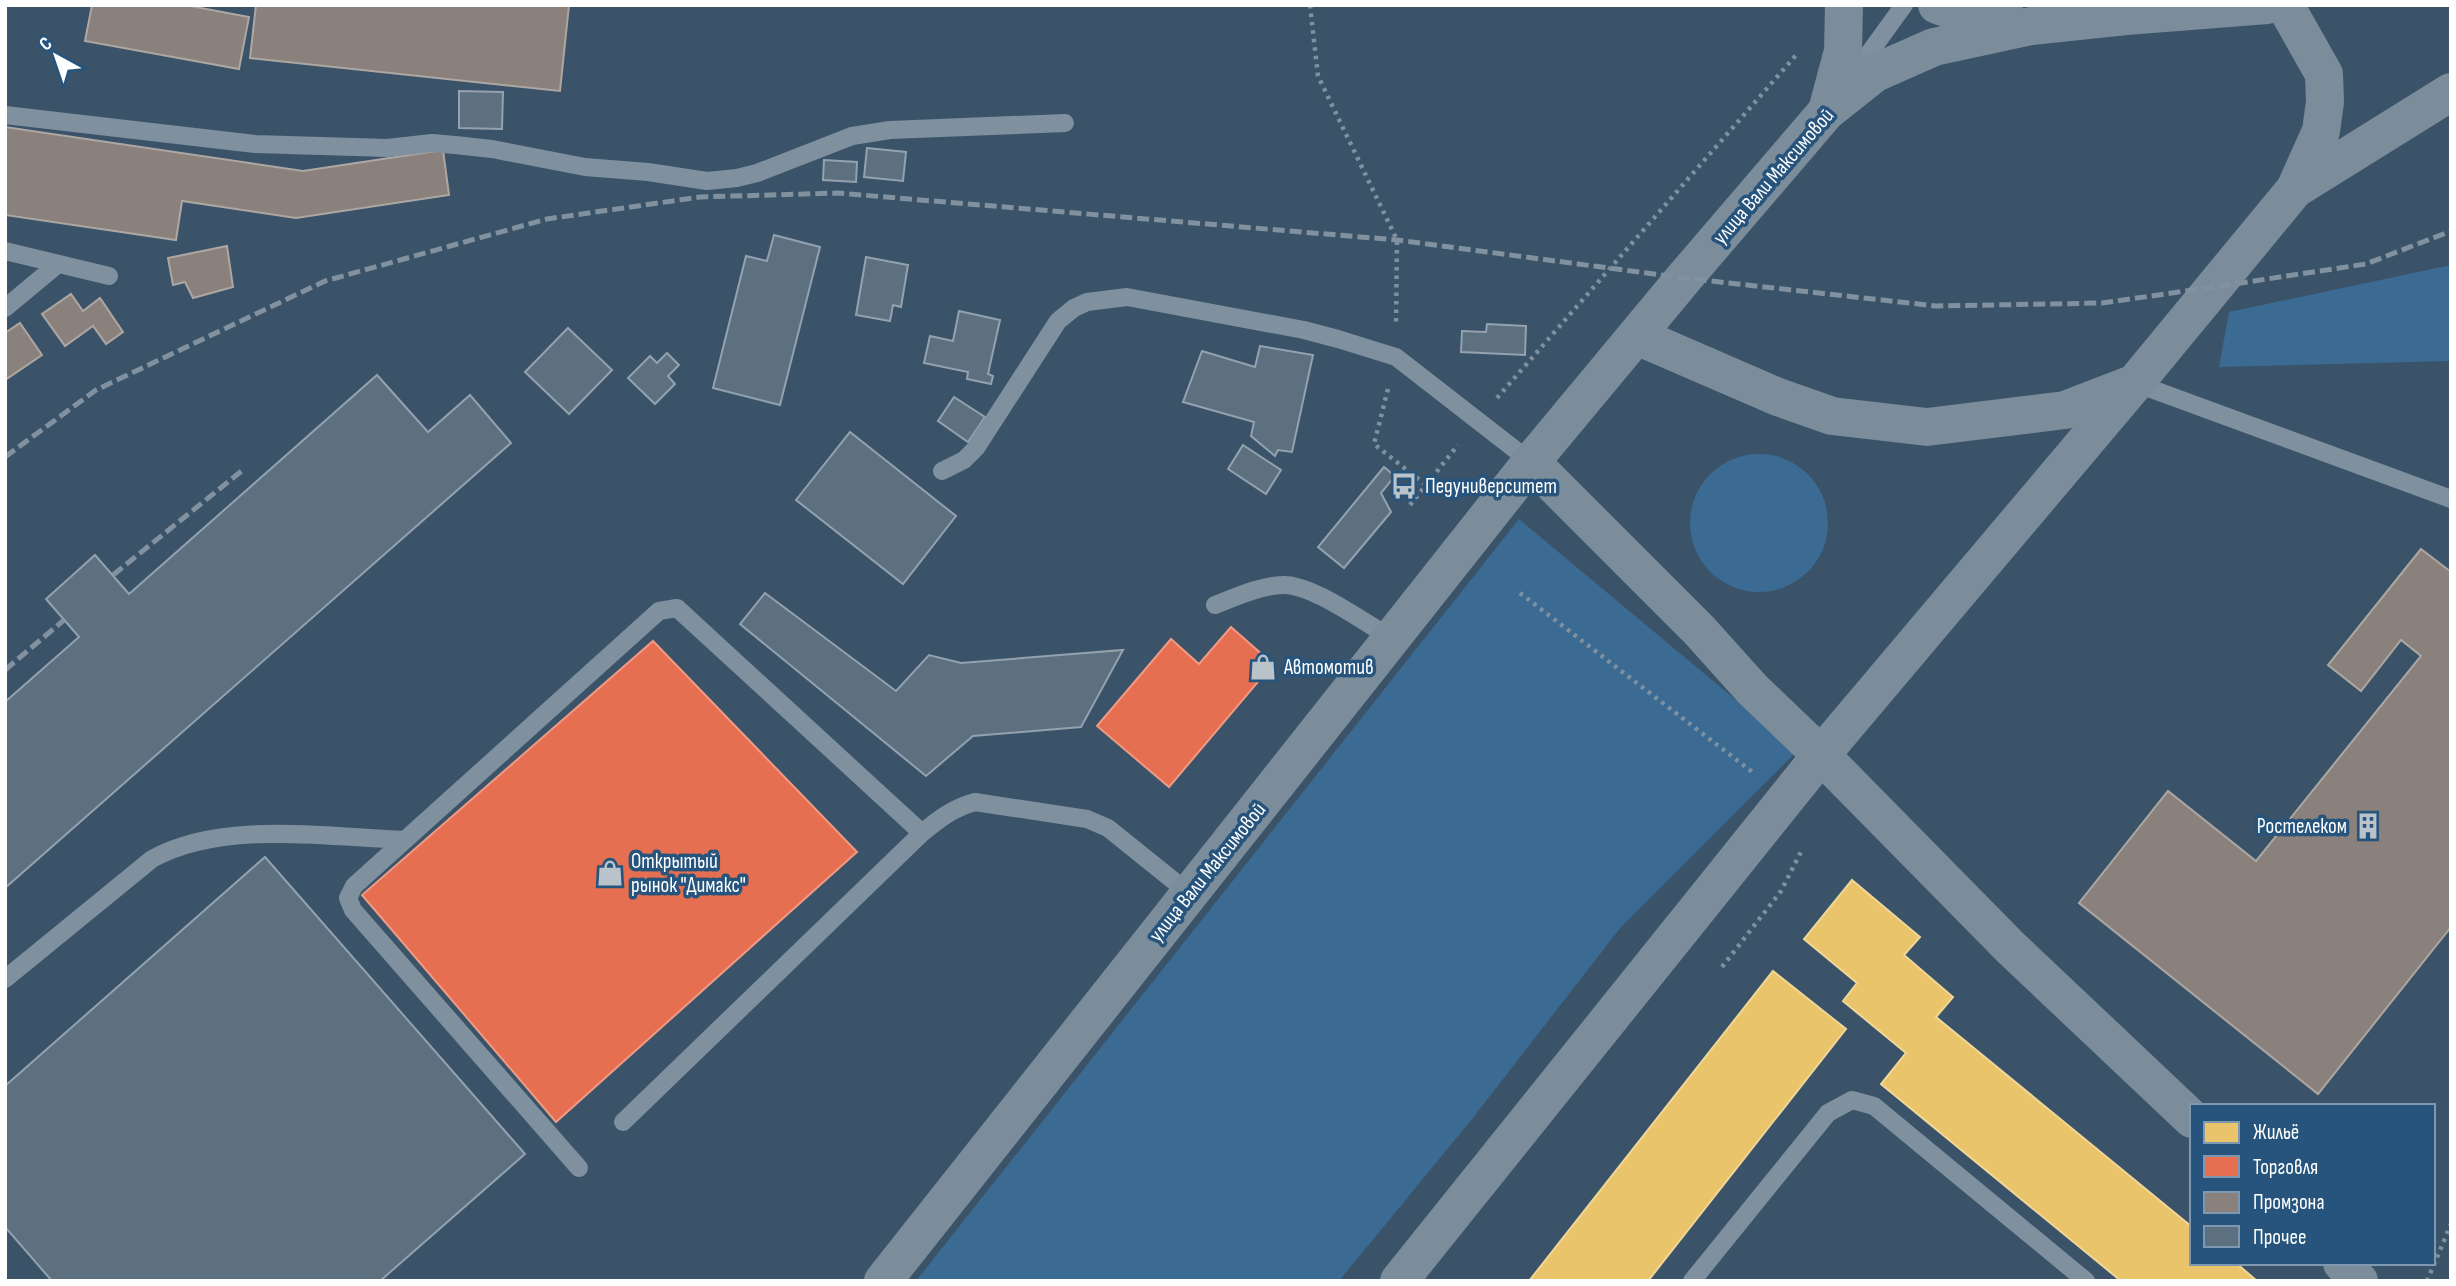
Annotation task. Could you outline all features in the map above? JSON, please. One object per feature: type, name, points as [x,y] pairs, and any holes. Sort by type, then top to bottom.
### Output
[{"type":"main road","points":[[1827,111],[1843,51],[1844,5]]},
{"type":"main road","points":[[1937,5],[1970,17],[2031,26]]},
{"type":"main road","name":"улица Вали Максимовой","points":[[883,1281],[1531,462],[1827,111],[1875,73],[1934,47],[2031,26],[2267,5]]},
{"type":"main road","points":[[1399,1281],[1821,755],[2295,189],[2321,131],[2325,102],[2324,83],[2323,74],[2285,5]]},
{"type":"main road","points":[[2295,189],[2451,92]]},
{"type":"main road","points":[[1637,336],[1778,397],[1832,416],[1927,427],[2064,410],[2135,383]]},
{"type":"main road","points":[[1531,462],[1699,630],[1752,689],[1821,755],[2010,947],[2190,1117]]},
{"type":"main road","points":[[2344,1265],[2359,1281]]},
{"type":"lane","points":[[1827,111],[1904,5]]},
{"type":"lane","points":[[5,116],[255,144],[387,148],[432,143],[455,145],[492,149],[585,167],[648,172],[707,181],[757,173],[852,136],[890,130],[1065,122]]},
{"type":"lane","points":[[5,251],[109,276]]},
{"type":"lane","points":[[5,308],[58,264]]},
{"type":"lane","points":[[942,471],[964,460],[976,448],[1058,321],[1074,308],[1087,302],[1127,297],[1304,330],[1396,357],[1531,462]]},
{"type":"lane","points":[[2135,383],[2451,499]]},
{"type":"lane","points":[[1214,605],[1262,588],[1284,584],[1307,589],[1393,639]]},
{"type":"lane","points":[[579,1168],[353,910],[348,898],[354,886],[659,611],[677,608],[922,833]]},
{"type":"lane","points":[[623,1122],[922,833],[958,807],[975,802],[1087,819],[1108,828],[1190,894]]},
{"type":"lane","points":[[5,979],[152,859],[171,848],[246,834],[404,840]]},
{"type":"lane","points":[[1692,1281],[1828,1113],[1852,1100],[1874,1106],[2086,1281]]},
{"type":"path","points":[[1310,5],[1318,76],[1397,240],[1396,357],[1374,444],[1426,485]]},
{"type":"path","points":[[1410,505],[1477,421],[1803,47]]},
{"type":"path","points":[[1520,593],[1756,775]]},
{"type":"path","points":[[1722,967],[1781,891],[1804,845]]},
{"type":"path","points":[[2435,1262],[2451,1224]]},
{"type":"shaded area","points":[[2451,265],[2451,361],[2219,367],[2229,312]]},
{"type":"shaded area","points":[[1759,454],[1785,460],[1807,475],[1822,497],[1828,523],[1822,549],[1807,571],[1785,586],[1759,592],[1733,586],[1711,571],[1696,549],[1690,523],[1696,497],[1711,475],[1733,460]]},
{"type":"shaded area","points":[[1519,519],[1797,751],[1621,927],[1472,1119],[1339,1281],[916,1281]]},
{"type":"building: Жильё","points":[[1852,880],[1920,937],[1904,955],[1953,997],[1936,1017],[2190,1225],[2190,1265],[2238,1265],[2257,1281],[2121,1281],[1881,1084],[1906,1053],[1843,1001],[1857,983],[1804,939]]},
{"type":"building: Жильё","points":[[1773,971],[1846,1029],[1648,1281],[1529,1281]]},
{"type":"building: Торговля","points":[[1231,627],[1273,664],[1169,787],[1097,726],[1171,639],[1199,664]]},
{"type":"building: Торговля","name":"Открытый рынок \"Димакс\"","points":[[653,641],[857,852],[556,1122],[362,895]]},
{"type":"building: Промзона","points":[[92,5],[185,5],[249,17],[239,69],[85,41]]},
{"type":"building: Промзона","points":[[256,5],[569,5],[560,91],[250,58]]},
{"type":"building: Промзона","points":[[5,127],[303,171],[443,150],[449,195],[296,218],[182,201],[176,240],[5,215]]},
{"type":"building: Промзона","points":[[227,246],[233,287],[193,298],[185,282],[173,285],[168,258]]},
{"type":"building: Промзона","points":[[71,294],[83,311],[100,298],[123,332],[106,344],[93,326],[65,346],[42,314]]},
{"type":"building: Промзона","points":[[20,323],[42,355],[5,380],[5,333]]},
{"type":"building: Промзона","name":"Ростелеком","points":[[2421,549],[2451,572],[2451,927],[2318,1094],[2079,903],[2168,791],[2256,861],[2421,656],[2401,640],[2361,691],[2328,665]]},
{"type":"building: Прочее","points":[[459,91],[503,92],[502,129],[459,128]]},
{"type":"building: Прочее","points":[[867,148],[906,152],[903,181],[864,177]]},
{"type":"building: Прочее","points":[[824,160],[857,162],[856,182],[823,180]]},
{"type":"building: Прочее","points":[[774,235],[820,247],[780,405],[713,388],[746,256],[767,261]]},
{"type":"building: Прочее","points":[[866,257],[908,265],[901,307],[893,305],[890,321],[856,315]]},
{"type":"building: Прочее","points":[[959,311],[1000,320],[988,374],[993,376],[991,384],[967,379],[968,372],[924,363],[930,336],[953,341]]},
{"type":"building: Прочее","points":[[1487,324],[1526,326],[1525,355],[1461,352],[1462,331],[1486,332]]},
{"type":"building: Прочее","points":[[568,328],[612,370],[569,414],[525,372]]},
{"type":"building: Прочее","points":[[1260,346],[1313,355],[1292,452],[1278,450],[1275,456],[1251,436],[1254,422],[1183,402],[1202,351],[1255,367]]},
{"type":"building: Прочее","points":[[667,353],[679,365],[668,376],[675,384],[655,404],[628,378],[650,356],[657,363]]},
{"type":"building: Прочее","points":[[377,375],[428,432],[470,395],[511,443],[5,888],[5,702],[79,637],[46,599],[95,555],[129,594]]},
{"type":"building: Прочее","points":[[954,397],[985,417],[968,442],[938,421]]},
{"type":"building: Прочее","points":[[850,432],[956,516],[903,584],[796,500]]},
{"type":"building: Прочее","points":[[1243,445],[1281,470],[1266,494],[1228,469]]},
{"type":"building: Прочее","points":[[1384,467],[1395,476],[1381,493],[1391,512],[1344,568],[1318,547]]},
{"type":"building: Прочее","points":[[765,593],[896,691],[929,655],[961,663],[1123,650],[1081,727],[973,736],[926,776],[740,624]]},
{"type":"building: Прочее","points":[[265,857],[525,1154],[380,1281],[52,1281],[5,1227],[5,1086]]},
{"type":"railway","points":[[5,457],[96,390],[325,281],[547,219],[700,197],[838,193],[1397,240],[1684,278],[1936,306],[2102,303],[2214,287],[2366,264],[2451,231]]},
{"type":"railway","points":[[113,575],[244,469]]},
{"type":"railway","points":[[5,670],[64,620]]},
{"type":"place","name":"Педуниверситет","points":[[1404,486]]},
{"type":"place","name":"Автомотив","points":[[1263,667]]},
{"type":"place","name":"Ростелеком","points":[[2368,826]]},
{"type":"place","name":"Открытый рынок \"Димакс\"","points":[[610,873]]}]
